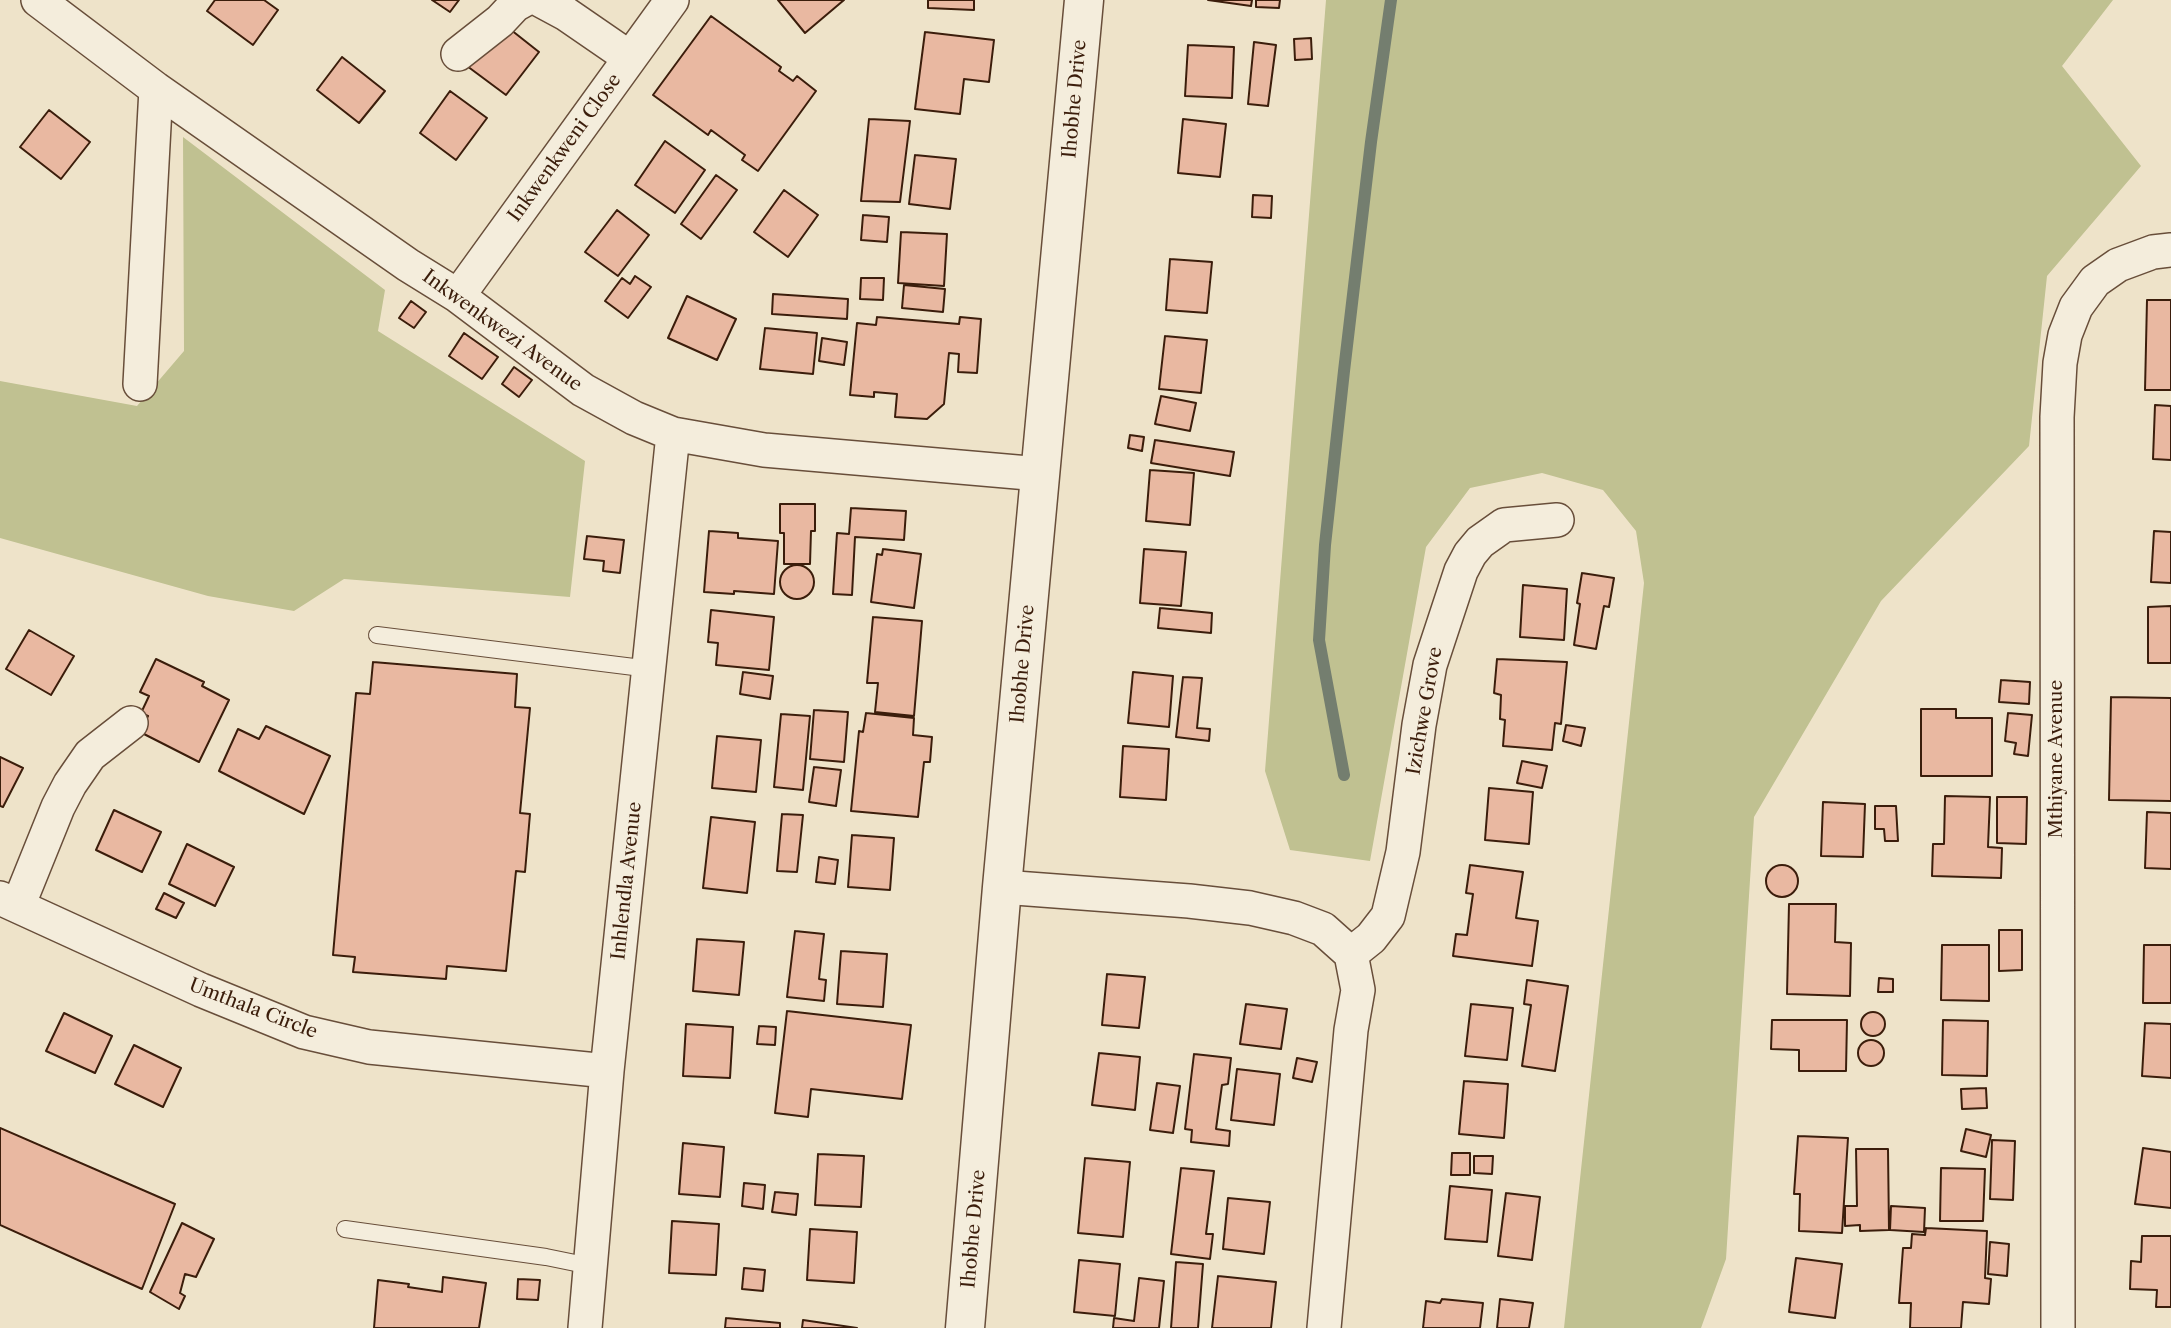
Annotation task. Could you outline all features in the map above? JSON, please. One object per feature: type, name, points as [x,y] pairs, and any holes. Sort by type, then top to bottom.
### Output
[{"type":"street","name":"Inkwenkwezi Avenue","points":[[39,0],[156,89],[408,265],[458,296],[583,390],[634,418],[673,434],[764,450],[1041,474]]},
{"type":"street","points":[[458,54],[524,0]]},
{"type":"street","points":[[540,0],[566,13],[630,58]]},
{"type":"street","name":"Inkwenkweni Close","points":[[458,296],[672,0]]},
{"type":"street","name":"Ihobhe Drive","points":[[965,1328],[1002,887],[1084,0]]},
{"type":"street","points":[[140,384],[156,89]]},
{"type":"street","name":"Mthiyane Avenue","points":[[2058,1328],[2057,417],[2060,363],[2065,335],[2076,307],[2095,281],[2118,265],[2153,252],[2171,250]]},
{"type":"street","name":"Inhlendla Avenue","points":[[585,1328],[607,1071],[673,434]]},
{"type":"street","name":"Izichwe Grove","points":[[1351,954],[1371,938],[1388,916],[1403,852],[1419,725],[1430,665],[1461,571],[1480,542],[1504,525],[1557,520]]},
{"type":"street","points":[[9,902],[70,784],[90,755],[131,723]]},
{"type":"street","points":[[1002,887],[1250,908],[1294,918],[1323,929],[1351,954],[1358,990],[1351,1030],[1324,1328]]},
{"type":"street","name":"Umthala Circle","points":[[9,902],[201,990],[304,1032],[369,1046],[607,1071]]},
{"type":"lane","points":[[377,635],[650,669]]},
{"type":"lane","points":[[345,1229],[546,1257],[590,1266]]},
{"type":"green space","points":[[1326,0],[2113,0],[2062,66],[2141,166],[2047,276],[2029,446],[1881,601],[1754,817],[1726,1259],[1701,1328],[1564,1328],[1644,583],[1636,531],[1603,490],[1542,473],[1470,488],[1426,547],[1370,861],[1290,850],[1265,771]]},
{"type":"green space","points":[[183,137],[385,290],[378,331],[585,461],[570,597],[344,579],[294,611],[208,596],[0,538],[0,381],[137,406],[184,351]]},
{"type":"building","points":[[215,0],[264,0],[278,10],[253,45],[207,11]]},
{"type":"building","points":[[432,0],[459,0],[450,12]]},
{"type":"building","points":[[778,0],[844,0],[805,33]]},
{"type":"building","points":[[928,0],[974,0],[974,10],[928,8]]},
{"type":"building","points":[[1208,0],[1252,0],[1251,6]]},
{"type":"building","points":[[1256,0],[1280,0],[1279,8],[1256,7]]},
{"type":"building","points":[[711,16],[781,67],[779,71],[793,81],[797,76],[816,91],[758,171],[742,160],[745,155],[711,130],[708,135],[653,95]]},
{"type":"building","points":[[501,22],[539,52],[506,95],[467,66]]},
{"type":"building","points":[[925,32],[994,40],[989,82],[964,79],[960,114],[915,109]]},
{"type":"building","points":[[1311,38],[1312,59],[1295,60],[1294,39]]},
{"type":"building","points":[[1254,42],[1276,45],[1268,106],[1248,104]]},
{"type":"building","points":[[1188,45],[1234,47],[1232,98],[1185,96]]},
{"type":"building","points":[[342,57],[385,91],[359,123],[317,90]]},
{"type":"building","points":[[450,91],[487,118],[456,160],[420,133]]},
{"type":"building","points":[[49,110],[90,142],[61,179],[20,147]]},
{"type":"building","points":[[869,119],[910,121],[900,202],[861,201]]},
{"type":"building","points":[[1183,119],[1226,124],[1220,177],[1178,173]]},
{"type":"building","points":[[665,141],[705,170],[675,213],[635,185]]},
{"type":"building","points":[[915,155],[956,159],[950,209],[909,204]]},
{"type":"building","points":[[716,175],[737,190],[701,239],[681,224]]},
{"type":"building","points":[[784,190],[818,215],[788,257],[754,232]]},
{"type":"building","points":[[1253,195],[1272,196],[1271,218],[1252,217]]},
{"type":"building","points":[[617,210],[649,235],[618,276],[585,252]]},
{"type":"building","points":[[863,215],[889,217],[887,242],[861,240]]},
{"type":"building","points":[[901,232],[947,234],[944,286],[898,283]]},
{"type":"building","points":[[1170,259],[1212,262],[1207,313],[1166,310]]},
{"type":"building","points":[[635,276],[651,287],[628,318],[605,301],[622,278],[630,284]]},
{"type":"building","points":[[861,278],[884,278],[883,300],[860,299]]},
{"type":"building","points":[[904,285],[945,289],[943,312],[902,308]]},
{"type":"building","points":[[773,294],[848,299],[847,319],[772,314]]},
{"type":"building","points":[[687,296],[736,319],[717,360],[668,338]]},
{"type":"building","points":[[2147,300],[2171,300],[2171,390],[2145,390]]},
{"type":"building","points":[[411,301],[426,312],[414,328],[399,318]]},
{"type":"building","points":[[877,317],[959,324],[960,317],[981,319],[977,373],[958,372],[959,354],[949,353],[944,404],[927,419],[895,417],[897,394],[874,392],[874,397],[850,395],[857,323],[876,325]]},
{"type":"building","points":[[765,328],[817,333],[813,374],[760,369]]},
{"type":"building","points":[[464,333],[498,357],[482,379],[449,356]]},
{"type":"building","points":[[1165,336],[1207,340],[1201,393],[1159,389]]},
{"type":"building","points":[[822,338],[847,342],[844,365],[819,361]]},
{"type":"building","points":[[514,367],[532,380],[519,397],[502,384]]},
{"type":"building","points":[[1161,396],[1196,403],[1190,431],[1155,424]]},
{"type":"building","points":[[2155,405],[2171,406],[2171,460],[2153,459]]},
{"type":"building","points":[[1130,435],[1144,437],[1142,451],[1128,448]]},
{"type":"building","points":[[1155,440],[1234,452],[1230,476],[1151,463]]},
{"type":"building","points":[[1150,470],[1194,473],[1190,525],[1146,521]]},
{"type":"building","points":[[780,504],[815,504],[815,531],[811,531],[810,564],[784,564]]},
{"type":"building","points":[[851,508],[906,511],[904,540],[855,537],[852,595],[833,594],[837,533],[849,534]]},
{"type":"building","points":[[709,531],[738,533],[738,538],[778,541],[774,594],[704,592]]},
{"type":"building","points":[[2154,531],[2171,532],[2171,583],[2151,582]]},
{"type":"building","points":[[587,536],[624,540],[620,573],[603,571],[604,561],[584,559]]},
{"type":"building","points":[[883,549],[921,554],[914,608],[871,602],[877,554],[882,555]]},
{"type":"building","points":[[1144,549],[1186,552],[1181,606],[1140,603]]},
{"type":"building","points":[[797,565],[809,570],[814,582],[809,594],[797,599],[785,594],[780,582],[785,570]]},
{"type":"building","points":[[1582,573],[1614,578],[1609,607],[1604,606],[1596,649],[1574,645]]},
{"type":"building","points":[[1523,585],[1567,589],[1564,640],[1520,637]]},
{"type":"building","points":[[2171,606],[2171,663],[2148,663],[2148,607]]},
{"type":"building","points":[[1160,608],[1212,613],[1211,633],[1158,628]]},
{"type":"building","points":[[711,610],[774,617],[769,670],[716,665],[718,643],[708,642]]},
{"type":"building","points":[[873,617],[922,621],[914,716],[875,712],[878,683],[867,683]]},
{"type":"building","points":[[29,630],[74,656],[51,695],[6,669]]},
{"type":"building","points":[[156,659],[204,682],[202,686],[229,700],[199,762],[140,732],[148,716],[141,713],[149,696],[140,692]]},
{"type":"building","points":[[1497,659],[1567,662],[1561,724],[1555,723],[1552,750],[1503,746],[1505,720],[1500,719],[1501,695],[1494,693]]},
{"type":"building","points":[[373,662],[517,674],[515,707],[530,708],[520,813],[530,814],[525,872],[516,871],[506,971],[447,966],[446,979],[353,972],[355,957],[333,955],[356,693],[370,694]]},
{"type":"building","points":[[743,672],[773,676],[770,699],[740,694]]},
{"type":"building","points":[[1133,672],[1173,676],[1169,727],[1128,723]]},
{"type":"building","points":[[1183,677],[1202,678],[1197,728],[1210,729],[1209,741],[1176,737]]},
{"type":"building","points":[[2001,680],[2030,682],[2029,704],[1999,702]]},
{"type":"building","points":[[2111,697],[2171,698],[2171,801],[2109,800]]},
{"type":"building","points":[[1921,709],[1956,709],[1956,718],[1992,718],[1992,776],[1921,776]]},
{"type":"building","points":[[814,710],[848,712],[844,762],[810,759]]},
{"type":"building","points":[[866,713],[914,718],[913,735],[932,737],[930,762],[924,762],[918,817],[851,811],[859,731],[863,732]]},
{"type":"building","points":[[2008,713],[2032,715],[2028,756],[2014,754],[2016,743],[2005,741]]},
{"type":"building","points":[[781,714],[810,716],[803,790],[774,787]]},
{"type":"building","points":[[1566,725],[1585,728],[1581,746],[1563,741]]},
{"type":"building","points":[[266,726],[330,756],[304,814],[219,771],[238,729],[259,739]]},
{"type":"building","points":[[717,736],[761,740],[756,792],[712,788]]},
{"type":"building","points":[[1123,746],[1169,749],[1166,800],[1120,797]]},
{"type":"building","points":[[0,757],[23,768],[3,807],[0,806]]},
{"type":"building","points":[[1522,761],[1547,766],[1542,788],[1517,783]]},
{"type":"building","points":[[814,767],[841,770],[836,806],[809,802]]},
{"type":"building","points":[[1489,788],[1533,792],[1529,844],[1485,840]]},
{"type":"building","points":[[1945,796],[1990,797],[1988,847],[2002,848],[2001,878],[1932,876],[1933,844],[1944,844]]},
{"type":"building","points":[[1997,797],[2027,797],[2026,844],[1997,843]]},
{"type":"building","points":[[1823,802],[1865,804],[1863,857],[1821,856]]},
{"type":"building","points":[[1875,806],[1896,806],[1898,841],[1885,841],[1884,829],[1875,829]]},
{"type":"building","points":[[114,810],[161,832],[142,872],[96,850]]},
{"type":"building","points":[[2147,812],[2171,813],[2171,869],[2145,868]]},
{"type":"building","points":[[782,814],[803,815],[797,872],[777,871]]},
{"type":"building","points":[[711,817],[755,822],[747,893],[703,888]]},
{"type":"building","points":[[852,835],[894,838],[890,890],[848,887]]},
{"type":"building","points":[[187,844],[234,867],[215,906],[169,884]]},
{"type":"building","points":[[819,857],[838,860],[835,884],[816,882]]},
{"type":"building","points":[[1470,865],[1523,872],[1516,918],[1538,921],[1532,966],[1453,956],[1456,934],[1467,935],[1473,894],[1466,893]]},
{"type":"building","points":[[1782,865],[1793,870],[1798,881],[1793,892],[1782,897],[1771,892],[1766,881],[1771,870]]},
{"type":"building","points":[[164,893],[184,903],[176,918],[156,909]]},
{"type":"building","points":[[1789,904],[1836,904],[1835,942],[1851,943],[1850,996],[1787,994]]},
{"type":"building","points":[[1999,930],[2022,930],[2022,970],[1999,971]]},
{"type":"building","points":[[795,931],[824,934],[819,979],[826,980],[824,1001],[787,997]]},
{"type":"building","points":[[697,939],[744,942],[739,995],[693,991]]},
{"type":"building","points":[[1942,945],[1989,945],[1989,1001],[1941,1000]]},
{"type":"building","points":[[2144,945],[2171,945],[2171,1003],[2143,1003]]},
{"type":"building","points":[[841,951],[887,954],[883,1007],[837,1004]]},
{"type":"building","points":[[1107,974],[1145,977],[1139,1028],[1102,1025]]},
{"type":"building","points":[[1879,978],[1893,979],[1893,992],[1878,992]]},
{"type":"building","points":[[1527,980],[1568,986],[1555,1071],[1522,1066],[1531,1005],[1524,1004]]},
{"type":"building","points":[[1246,1004],[1287,1009],[1281,1049],[1240,1044]]},
{"type":"building","points":[[1471,1004],[1513,1008],[1507,1060],[1465,1056]]},
{"type":"building","points":[[787,1011],[911,1025],[902,1099],[811,1089],[808,1117],[775,1113]]},
{"type":"building","points":[[1873,1012],[1884,1019],[1885,1024],[1878,1035],[1873,1036],[1862,1029],[1861,1024],[1868,1013]]},
{"type":"building","points":[[64,1013],[112,1036],[95,1073],[46,1051]]},
{"type":"building","points":[[1772,1020],[1847,1020],[1846,1071],[1799,1071],[1799,1050],[1771,1049]]},
{"type":"building","points":[[1943,1020],[1988,1021],[1987,1076],[1942,1075]]},
{"type":"building","points":[[2145,1023],[2171,1024],[2171,1078],[2142,1076]]},
{"type":"building","points":[[686,1024],[733,1027],[730,1078],[683,1076]]},
{"type":"building","points":[[759,1026],[776,1027],[775,1045],[757,1044]]},
{"type":"building","points":[[1871,1040],[1880,1044],[1884,1053],[1880,1062],[1871,1066],[1862,1062],[1858,1053],[1862,1044]]},
{"type":"building","points":[[134,1045],[181,1068],[163,1107],[115,1084]]},
{"type":"building","points":[[1099,1053],[1140,1057],[1135,1110],[1092,1105]]},
{"type":"building","points":[[1194,1054],[1231,1058],[1228,1084],[1222,1085],[1216,1129],[1230,1131],[1229,1146],[1191,1142],[1192,1130],[1185,1129]]},
{"type":"building","points":[[1297,1058],[1317,1062],[1312,1082],[1293,1078]]},
{"type":"building","points":[[1237,1069],[1280,1074],[1274,1125],[1231,1120]]},
{"type":"building","points":[[1464,1081],[1508,1084],[1504,1138],[1459,1134]]},
{"type":"building","points":[[1157,1083],[1180,1086],[1173,1133],[1150,1130]]},
{"type":"building","points":[[1986,1088],[1987,1108],[1962,1109],[1961,1089]]},
{"type":"building","points":[[0,1128],[175,1204],[142,1289],[0,1225]]},
{"type":"building","points":[[1966,1129],[1991,1135],[1986,1157],[1961,1151]]},
{"type":"building","points":[[1798,1136],[1848,1138],[1842,1233],[1799,1231],[1800,1194],[1794,1194]]},
{"type":"building","points":[[1992,1140],[2015,1141],[2013,1200],[1990,1199]]},
{"type":"building","points":[[683,1143],[724,1147],[720,1197],[679,1194]]},
{"type":"building","points":[[2143,1148],[2171,1152],[2171,1208],[2135,1204]]},
{"type":"building","points":[[1856,1149],[1888,1149],[1889,1230],[1860,1231],[1860,1225],[1845,1226],[1845,1206],[1857,1206]]},
{"type":"building","points":[[1452,1153],[1470,1153],[1470,1175],[1451,1175]]},
{"type":"building","points":[[818,1154],[864,1156],[861,1207],[815,1205]]},
{"type":"building","points":[[1474,1156],[1493,1156],[1492,1174],[1474,1173]]},
{"type":"building","points":[[1085,1158],[1130,1162],[1123,1237],[1078,1233]]},
{"type":"building","points":[[1181,1168],[1214,1171],[1206,1234],[1213,1234],[1210,1259],[1171,1254]]},
{"type":"building","points":[[1941,1168],[1985,1169],[1983,1221],[1940,1221]]},
{"type":"building","points":[[744,1183],[765,1185],[763,1209],[742,1206]]},
{"type":"building","points":[[1450,1186],[1492,1190],[1487,1242],[1445,1239]]},
{"type":"building","points":[[775,1192],[798,1194],[796,1215],[772,1212]]},
{"type":"building","points":[[1506,1193],[1540,1197],[1532,1260],[1498,1256]]},
{"type":"building","points":[[1228,1198],[1270,1202],[1264,1254],[1223,1249]]},
{"type":"building","points":[[1891,1206],[1925,1208],[1924,1232],[1890,1230]]},
{"type":"building","points":[[672,1221],[719,1224],[716,1275],[669,1273]]},
{"type":"building","points":[[182,1223],[214,1239],[196,1277],[185,1274],[180,1293],[185,1296],[179,1309],[150,1292]]},
{"type":"building","points":[[1926,1228],[1987,1231],[1985,1278],[1991,1279],[1989,1304],[1963,1302],[1961,1328],[1910,1328],[1911,1303],[1899,1303],[1903,1248],[1911,1248],[1912,1234],[1925,1235]]},
{"type":"building","points":[[810,1229],[857,1232],[854,1283],[807,1280]]},
{"type":"building","points":[[2142,1236],[2171,1236],[2171,1307],[2156,1307],[2157,1290],[2130,1289],[2131,1261],[2141,1262]]},
{"type":"building","points":[[1990,1242],[2009,1244],[2007,1276],[1988,1274]]},
{"type":"building","points":[[1796,1258],[1842,1264],[1835,1318],[1789,1312]]},
{"type":"building","points":[[1079,1260],[1120,1264],[1115,1316],[1074,1312]]},
{"type":"building","points":[[1176,1262],[1203,1264],[1198,1328],[1171,1328]]},
{"type":"building","points":[[744,1268],[765,1270],[763,1291],[742,1289]]},
{"type":"building","points":[[1218,1276],[1276,1282],[1271,1328],[1212,1328]]},
{"type":"building","points":[[443,1277],[486,1283],[479,1328],[374,1328],[378,1280],[442,1292]]},
{"type":"building","points":[[1139,1278],[1164,1281],[1159,1328],[1113,1328],[1114,1318],[1134,1321]]},
{"type":"building","points":[[518,1279],[540,1280],[538,1300],[517,1299]]},
{"type":"building","points":[[1442,1299],[1483,1303],[1480,1328],[1423,1328],[1426,1301],[1440,1303]]},
{"type":"building","points":[[1500,1299],[1533,1303],[1529,1328],[1497,1328]]},
{"type":"building","points":[[726,1318],[780,1323],[780,1328],[725,1328]]},
{"type":"building","points":[[803,1320],[857,1328],[802,1328]]},
{"type":"waterway","points":[[1344,775],[1319,640],[1325,545],[1344,371],[1391,0]]}]
